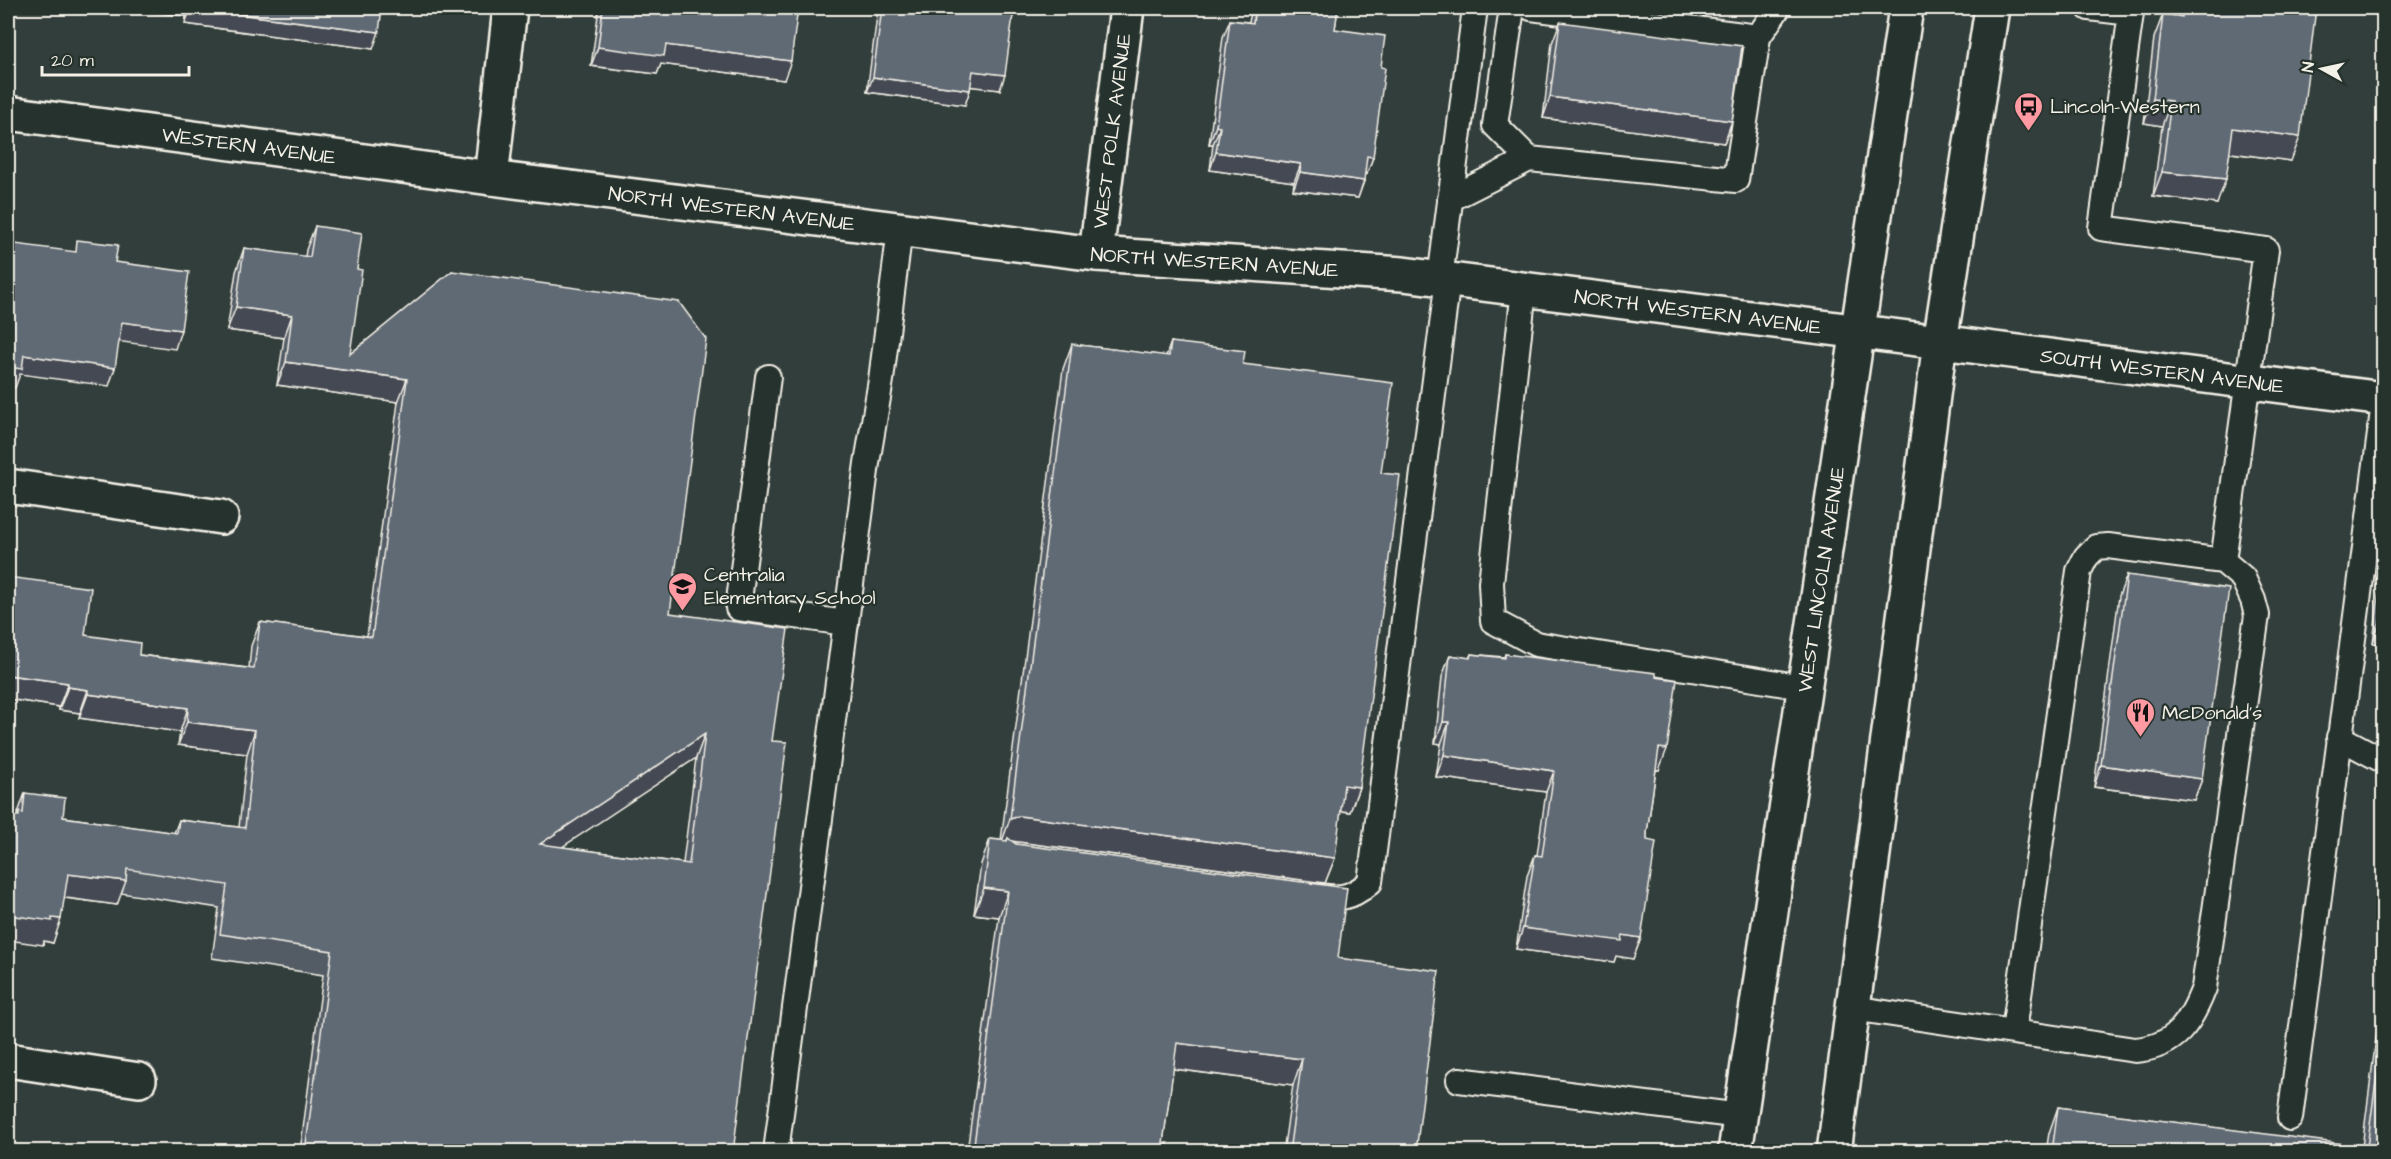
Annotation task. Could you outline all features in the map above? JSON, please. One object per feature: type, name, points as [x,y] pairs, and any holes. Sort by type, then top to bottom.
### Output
[{"type":"main road","points":[[491,178],[510,8]]},
{"type":"main road","name":"WEST POLK AVENUE","points":[[1096,254],[1127,8]]},
{"type":"main road","name":"WEST LINCOLN AVENUE","points":[[1735,1152],[1906,8]]},
{"type":"main road","points":[[1834,1152],[1940,342],[1992,8]]},
{"type":"main road","name":"WESTERN AVENUE","points":[[8,113],[491,178]]},
{"type":"main road","name":"NORTH WESTERN AVENUE","points":[[491,178],[1096,254],[1403,274],[1940,342]]},
{"type":"main road","name":"SOUTH WESTERN AVENUE","points":[[1940,342],[2384,399]]},
{"type":"main road","points":[[8,486],[221,517]]},
{"type":"main road","points":[[8,1060],[139,1080]]},
{"type":"lane","points":[[1293,893],[1340,899],[1359,891],[1370,882],[1444,279],[1450,199],[1475,8]]},
{"type":"lane","points":[[1512,8],[1495,125],[1529,159]]},
{"type":"lane","points":[[1531,8],[1758,38]]},
{"type":"lane","points":[[1450,199],[1529,159],[1736,180],[1758,38],[1778,8]]},
{"type":"lane","points":[[2089,8],[2131,13],[2101,228],[2266,250],[2223,561]]},
{"type":"lane","points":[[780,1152],[777,1144],[900,229]]},
{"type":"lane","points":[[1524,290],[1491,583],[1493,621],[1536,644],[1803,687]]},
{"type":"lane","points":[[768,377],[738,608],[846,623]]},
{"type":"lane","points":[[2290,1118],[2384,403]]},
{"type":"lane","points":[[1852,1008],[2136,1050],[2151,1049],[2182,1030],[2195,1012],[2204,988],[2257,615],[2243,579],[2223,561],[2102,546],[2096,547],[2086,556],[2079,571],[2014,1031]]},
{"type":"lane","points":[[2339,737],[2384,761]]},
{"type":"lane","points":[[1459,1080],[1740,1116]]},
{"type":"building","points":[[193,8],[382,8],[379,32]]},
{"type":"building","points":[[603,8],[798,8],[791,61],[666,45],[664,56],[598,47]]},
{"type":"building","points":[[882,8],[1014,8],[1005,75],[973,71],[970,90],[873,77]]},
{"type":"building","points":[[1255,8],[1338,8],[1335,29],[1385,36],[1381,67],[1385,68],[1373,157],[1367,156],[1364,181],[1300,172],[1301,164],[1216,152],[1220,127],[1216,126],[1230,20],[1253,23]]},
{"type":"building","points":[[2183,8],[2316,8],[2300,137],[2233,128],[2226,179],[2162,172],[2171,101],[2153,99],[2163,14],[2182,17]]},
{"type":"building","points":[[1560,22],[1742,46],[1732,121],[1550,97]]},
{"type":"building","points":[[315,226],[362,233],[357,269],[362,270],[350,354],[452,271],[679,302],[706,339],[670,613],[788,629],[772,741],[787,742],[733,1152],[305,1152],[332,951],[220,934],[227,885],[127,869],[126,881],[68,874],[61,919],[52,918],[52,921],[8,915],[8,815],[19,816],[19,812],[23,813],[25,793],[65,798],[63,817],[177,833],[179,820],[245,828],[255,730],[187,722],[188,708],[88,694],[88,690],[68,687],[68,683],[8,675],[8,577],[91,588],[85,635],[140,643],[139,655],[254,669],[260,622],[372,637],[407,379],[286,362],[292,315],[236,307],[244,248],[310,257]],"holes":[[[705,734],[689,864],[540,844]]]},
{"type":"building","points":[[77,240],[118,245],[115,262],[189,272],[181,330],[122,322],[115,368],[24,355],[22,369],[8,367],[8,243],[76,252]]},
{"type":"building","points":[[1171,342],[1245,351],[1243,364],[1393,383],[1381,473],[1400,475],[1359,787],[1344,785],[1335,858],[1020,816],[1010,819],[1072,344],[1169,356]]},
{"type":"building","points":[[2127,575],[2229,589],[2202,779],[2101,765]]},
{"type":"building","points":[[2384,597],[2384,623],[2380,622]]},
{"type":"building","points":[[1471,654],[1505,658],[1505,654],[1656,673],[1656,677],[1677,680],[1667,749],[1659,748],[1647,833],[1647,840],[1656,842],[1641,938],[1623,935],[1622,941],[1523,928],[1535,855],[1542,856],[1554,771],[1444,755],[1449,722],[1443,722],[1450,655],[1470,658]]},
{"type":"building","points":[[1008,838],[1016,844],[1347,888],[1338,958],[1439,971],[1416,1152],[1289,1152],[1302,1059],[1177,1043],[1163,1143],[1168,1143],[1167,1152],[973,1152],[1008,891],[984,888],[990,839],[1007,841]]},
{"type":"building","points":[[2384,1023],[2384,1152],[2052,1152],[2058,1107],[2367,1147]]},
{"type":"place","name":"Lincoln-Western","points":[[2029,132]]},
{"type":"place","name":"Centralia Elementary School","points":[[683,612]]},
{"type":"place","name":"McDonald's","points":[[2141,738]]}]
